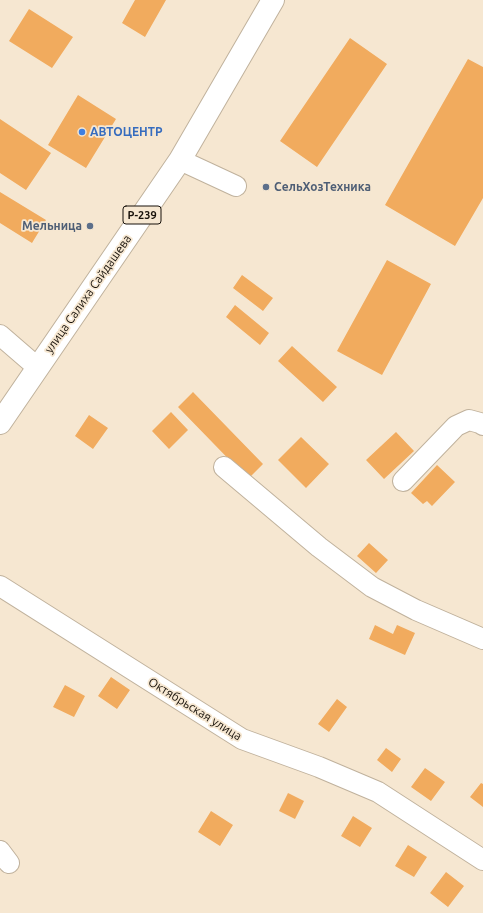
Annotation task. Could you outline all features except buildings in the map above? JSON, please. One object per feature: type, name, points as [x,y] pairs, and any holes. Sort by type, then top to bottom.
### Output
[{"type":"highway","name":"улица Салиха Сайдашева","points":[[0,423],[180,160],[272,0]]},
{"type":"street","points":[[180,160],[236,186]]},
{"type":"street","points":[[0,335],[37,368]]},
{"type":"street","points":[[403,481],[456,426],[469,420],[480,423],[483,426]]},
{"type":"street","points":[[224,467],[319,547],[372,588],[416,610],[483,639]]},
{"type":"street","name":"Октябрьская улица","points":[[0,586],[242,739],[319,767],[378,792],[483,860]]},
{"type":"place","name":"АВТОЦЕНТР","points":[[82,132]]},
{"type":"place","name":"СельХозТехника","points":[[266,187]]},
{"type":"place","name":"Мельница","points":[[90,226]]}]
